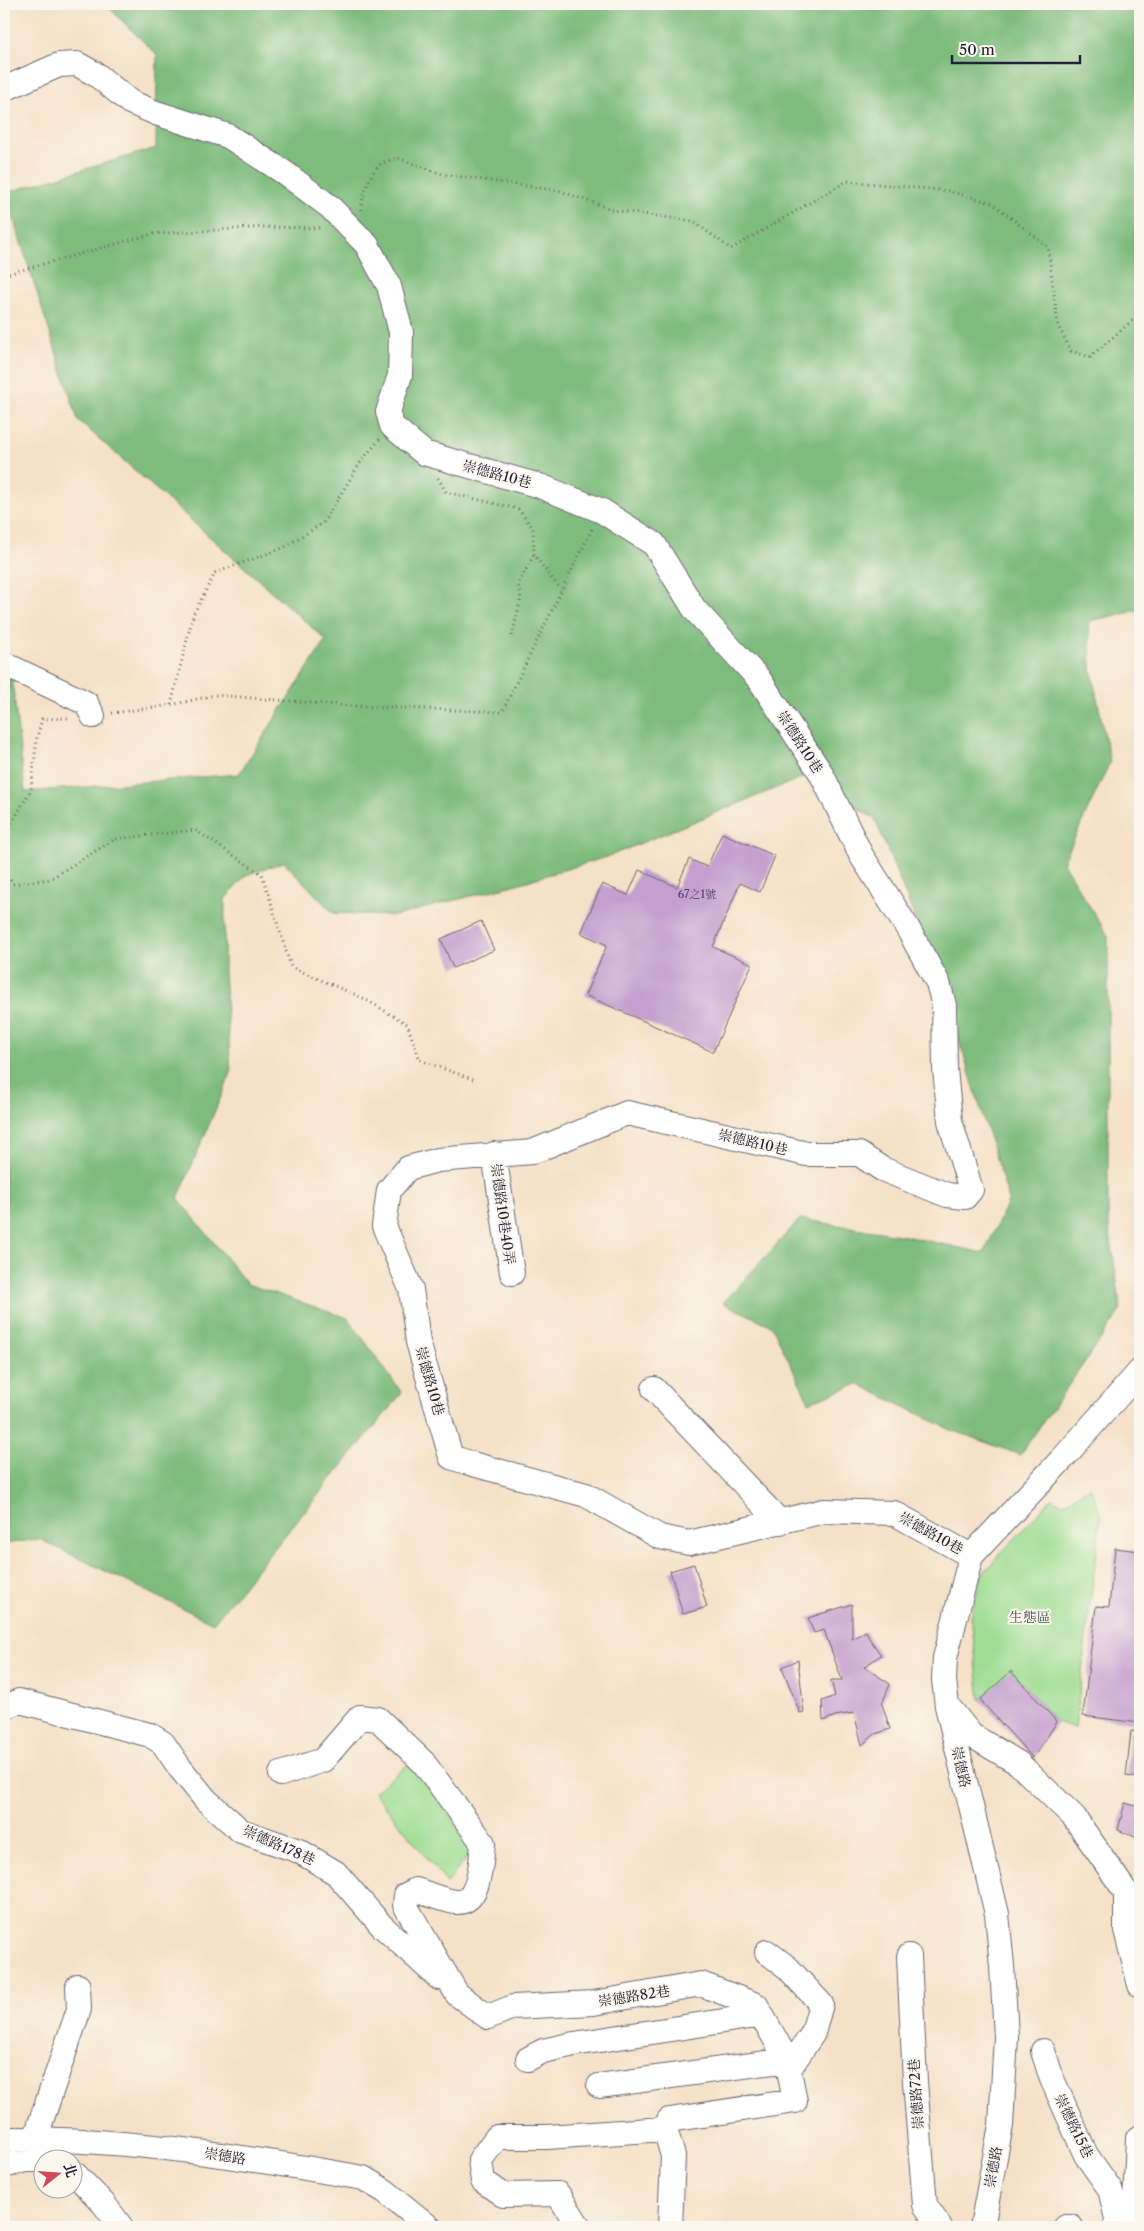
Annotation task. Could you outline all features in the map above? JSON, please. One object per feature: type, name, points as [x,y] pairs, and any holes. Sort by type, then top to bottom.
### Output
[{"type":"street","points":[[4,89],[58,65],[77,64],[98,75],[130,102],[156,113],[228,136],[293,179],[330,208],[356,220],[389,286],[401,332],[400,375],[388,412],[392,426],[424,453]]},
{"type":"street","name":"崇德路10巷","points":[[424,453],[540,486],[602,511],[654,544],[695,610],[759,679],[821,773],[861,855],[907,927],[938,983],[944,1005],[950,1120],[971,1190],[965,1197],[947,1194],[882,1169],[859,1154],[807,1154],[627,1113],[532,1152],[438,1160],[408,1168],[389,1190],[384,1226],[410,1289],[418,1342],[451,1457],[586,1495],[660,1537],[689,1543],[824,1511],[894,1512],[971,1556]]},
{"type":"street","points":[[4,664],[86,703],[93,716]]},
{"type":"street","name":"崇德路10巷40弄","points":[[494,1154],[512,1273]]},
{"type":"street","name":"崇德路","points":[[982,2227],[1001,2125],[1006,2037],[997,1914],[947,1706],[944,1680],[946,1658],[971,1556],[1064,1457],[1140,1371]]},
{"type":"street","points":[[654,1389],[780,1522]]},
{"type":"street","name":"崇德路178巷","points":[[4,1708],[19,1701],[150,1735],[163,1743],[206,1800],[242,1831],[299,1851],[336,1873],[382,1926],[457,1994]]},
{"type":"street","points":[[947,1706],[971,1735],[1018,1763],[1074,1817],[1126,1892],[1126,1930],[1140,1985]]},
{"type":"street","name":"崇德路82巷","points":[[282,1774],[322,1760],[360,1717],[378,1719],[423,1762],[483,1843],[477,1888],[466,1899],[458,1902],[416,1890],[406,1895],[405,1905],[457,1994],[488,2017],[513,2006],[594,2003],[701,1984],[756,2005],[788,2065],[795,2102],[669,2120],[665,2129],[547,2138],[497,2137],[480,2160],[483,2181],[503,2195],[558,2194],[579,2227]]},
{"type":"street","points":[[599,2086],[788,2065],[813,2033],[821,2004],[788,1968],[767,1952]]},
{"type":"street","name":"崇德路72巷","points":[[909,1956],[915,2082],[925,2205],[940,2227]]},
{"type":"street","points":[[40,2148],[79,2009],[78,1986]]},
{"type":"street","points":[[528,2060],[543,2051],[574,2044],[762,2015]]},
{"type":"street","name":"崇德路15巷","points":[[1043,2051],[1052,2079],[1086,2155],[1110,2190],[1116,2223]]},
{"type":"street","points":[[665,2129],[673,2156],[670,2227]]},
{"type":"street","points":[[1116,2223],[1135,2204],[1138,2138],[1140,2139]]},
{"type":"street","name":"崇德路","points":[[4,2139],[33,2148]]},
{"type":"street","name":"崇德路","points":[[63,2148],[123,2143],[198,2152],[363,2178],[385,2190],[429,2227]]},
{"type":"street","points":[[4,2166],[29,2159],[32,2156]]},
{"type":"street","points":[[82,2181],[103,2203],[121,2227]]},
{"type":"street","points":[[1066,2227],[1071,2227]]},
{"type":"path","points":[[4,275],[152,234],[265,228],[356,220],[369,182],[379,165],[398,158],[442,174],[560,191],[614,210],[693,222],[731,249],[846,181],[948,191],[992,203],[1048,247],[1058,326],[1071,351],[1090,357],[1140,314]]},
{"type":"path","points":[[171,705],[193,615],[215,573],[283,548],[323,523],[362,460],[392,426]]},
{"type":"path","points":[[424,453],[446,492],[518,509],[533,528],[534,555],[518,584],[521,598],[512,636]]},
{"type":"path","points":[[4,836],[31,790],[37,737],[42,720],[93,716],[171,705],[215,695],[351,706],[502,712],[561,590],[602,511]]},
{"type":"path","points":[[534,555],[561,590]]},
{"type":"path","points":[[4,872],[13,884],[50,879],[115,839],[195,830],[262,874],[291,967],[362,998],[407,1024],[420,1060],[475,1080]]},
{"type":"green space","points":[[105,4],[1140,4],[1140,610],[1089,621],[1091,668],[1110,762],[1063,863],[1108,936],[1108,1219],[1121,1310],[1020,1455],[949,1429],[858,1384],[809,1402],[772,1326],[723,1303],[800,1219],[905,1236],[984,1253],[1009,1200],[943,988],[875,819],[806,776],[607,857],[517,884],[395,916],[333,913],[284,862],[246,875],[225,899],[224,972],[231,1073],[178,1198],[247,1284],[348,1318],[402,1393],[213,1623],[39,1539],[4,1544],[4,1000],[8,998],[4,980],[4,657],[10,661],[25,792],[239,774],[326,640],[78,420],[5,193],[156,148],[157,55]]},
{"type":"green space","name":"生態區","points":[[1090,1487],[1101,1514],[1075,1728],[1057,1722],[1011,1671],[980,1700],[971,1616],[982,1574],[1052,1498],[1063,1504]]},
{"type":"green space","points":[[410,1763],[476,1846],[447,1883],[374,1792]]},
{"type":"building","points":[[722,833],[775,856],[760,892],[740,883],[713,947],[752,964],[713,1052],[585,995],[607,945],[581,933],[602,884],[628,895],[639,870],[677,887],[689,859],[707,867]]},
{"type":"building","points":[[481,921],[494,950],[453,968],[441,939]]},
{"type":"building","points":[[1115,1548],[1140,1551],[1140,1723],[1083,1716],[1096,1606],[1109,1607]]},
{"type":"building","points":[[694,1564],[707,1607],[683,1614],[670,1571]]},
{"type":"building","points":[[852,1604],[852,1639],[866,1631],[881,1655],[864,1667],[890,1684],[882,1704],[890,1729],[875,1734],[862,1745],[854,1713],[835,1716],[823,1721],[822,1701],[835,1696],[831,1680],[842,1680],[824,1630],[814,1633],[808,1618]]},
{"type":"building","points":[[798,1660],[804,1712],[800,1713],[782,1667]]},
{"type":"building","points":[[1011,1671],[1057,1722],[1033,1758],[980,1700]]},
{"type":"building","points":[[1131,1731],[1140,1732],[1140,1778],[1126,1776]]},
{"type":"building","points":[[1125,1803],[1140,1807],[1140,1839],[1118,1830]]}]
